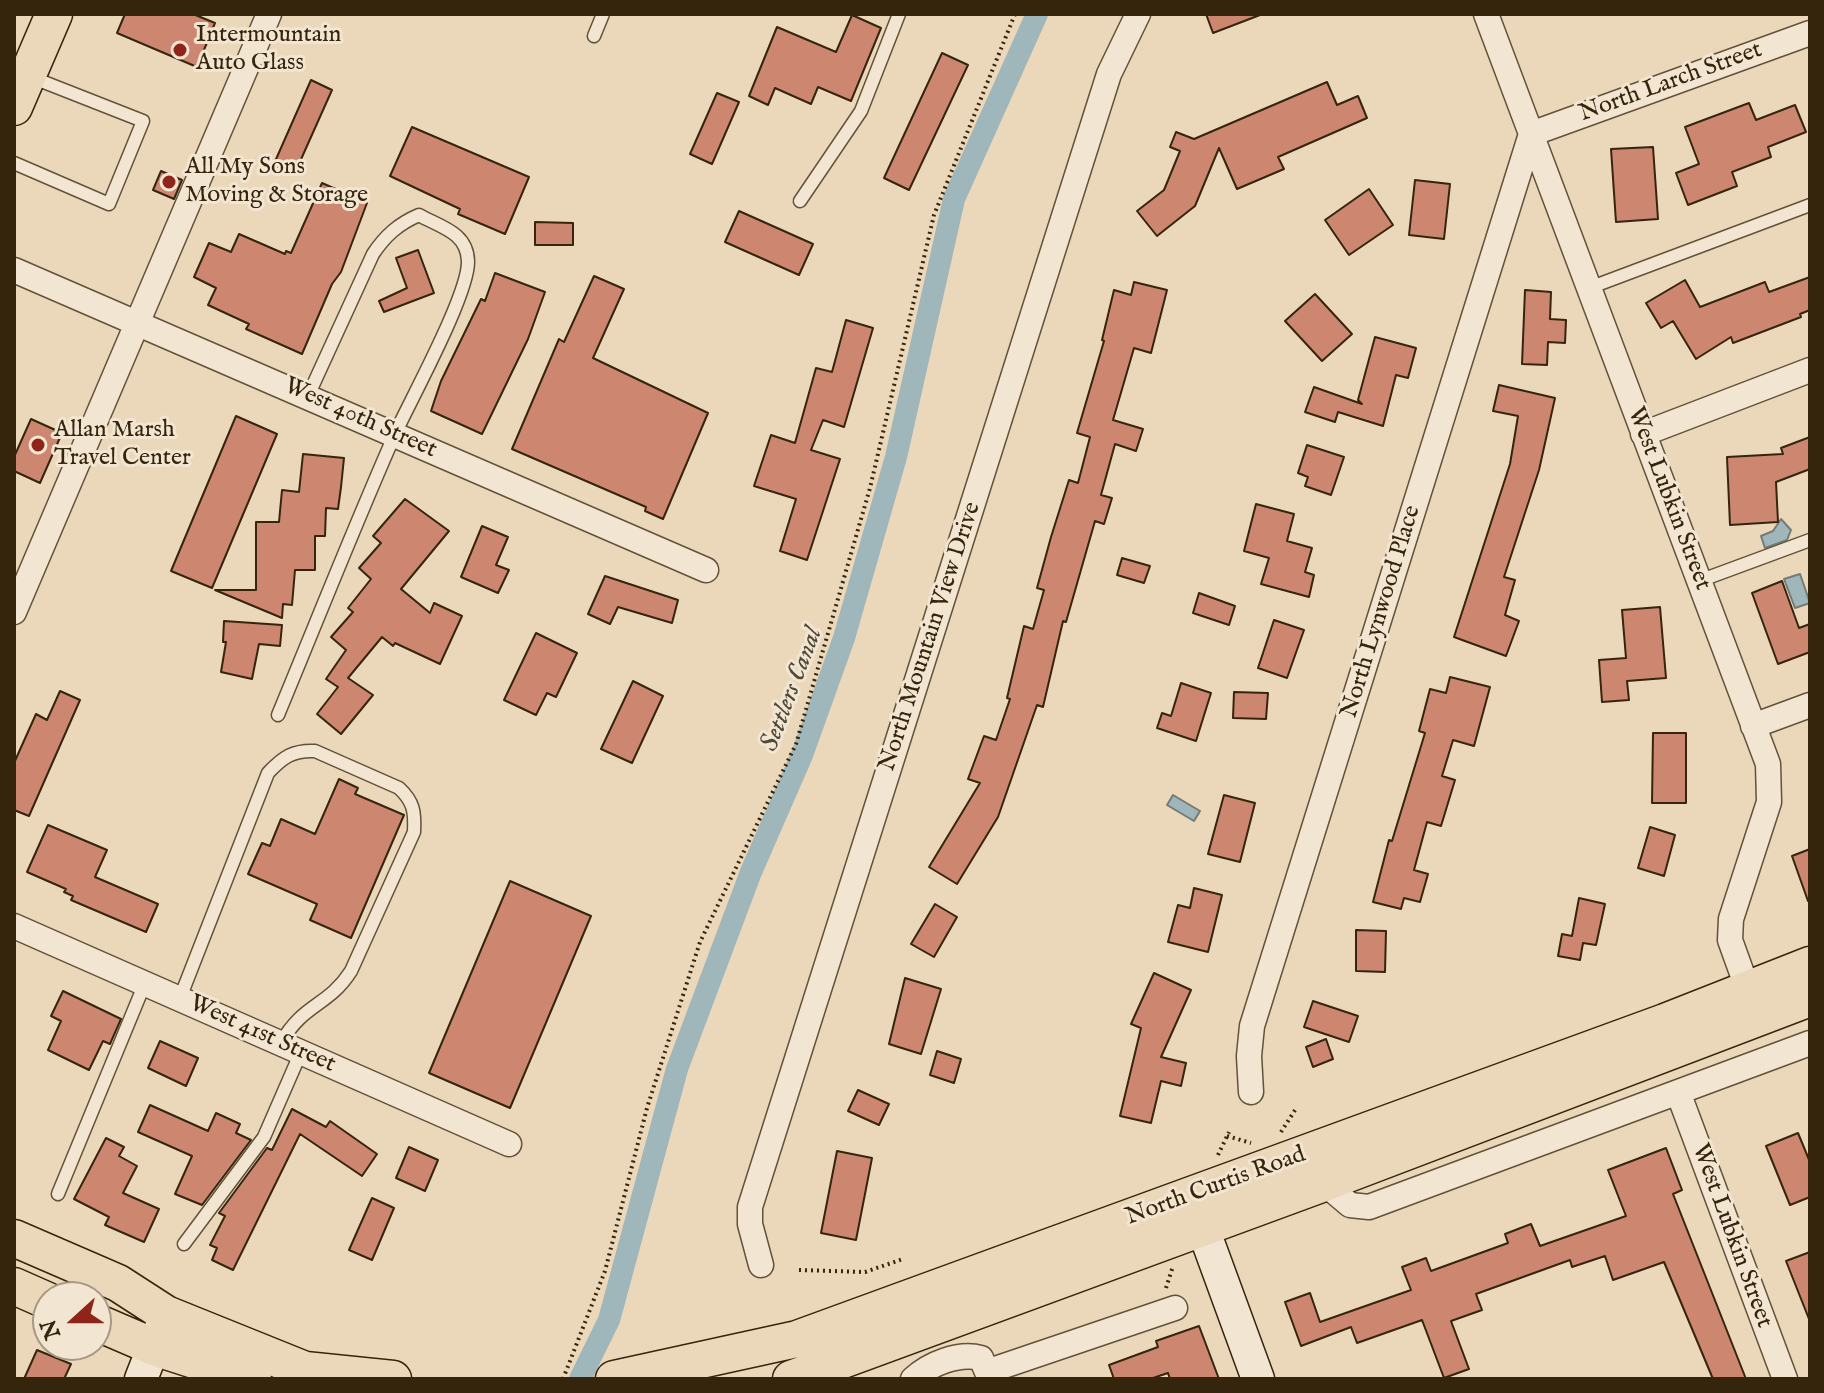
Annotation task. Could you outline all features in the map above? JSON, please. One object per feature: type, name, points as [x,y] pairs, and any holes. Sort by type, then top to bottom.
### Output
[{"type":"main road","points":[[21,91],[54,14]]},
{"type":"main road","name":"North Curtis Road","points":[[791,1379],[1810,965]]},
{"type":"main road","name":"North Curtis Road","points":[[629,1376],[797,1339],[1197,1212],[1324,1183],[1810,998]]},
{"type":"main road","points":[[14,1238],[118,1283],[154,1347]]},
{"type":"main road","points":[[112,1329],[154,1347],[253,1379]]},
{"type":"main road","points":[[154,1347],[305,1370],[393,1379]]},
{"type":"street","points":[[14,612],[269,14]]},
{"type":"street","name":"North Mountain View Drive","points":[[761,1265],[750,1224],[750,1207],[1109,74],[1138,14]]},
{"type":"street","name":"West Lubkin Street","points":[[1486,14],[1768,764],[1769,802],[1731,919],[1730,940],[1748,990]]},
{"type":"street","name":"North Larch Street","points":[[1531,134],[1810,33]]},
{"type":"street","name":"North Lynwood Place","points":[[1251,1092],[1249,1056],[1252,1026],[1531,134]]},
{"type":"street","name":"West 40th Street","points":[[14,270],[706,570]]},
{"type":"street","points":[[1643,434],[1810,370]]},
{"type":"street","points":[[1753,726],[1810,705]]},
{"type":"street","name":"West 41st Street","points":[[14,926],[509,1144]]},
{"type":"street","name":"North Curtis Road","points":[[1324,1183],[1350,1205],[1369,1207],[1810,1043]]},
{"type":"street","name":"West Lubkin Street","points":[[1678,1092],[1785,1379]]},
{"type":"street","points":[[1197,1212],[1258,1379]]},
{"type":"street","points":[[913,1379],[923,1369],[960,1356],[981,1358],[989,1375],[1170,1304]]},
{"type":"lane","points":[[594,36],[603,14]]},
{"type":"lane","points":[[800,201],[861,111],[899,14]]},
{"type":"lane","points":[[14,163],[109,204],[143,121],[21,91]]},
{"type":"lane","points":[[1589,288],[1810,205]]},
{"type":"lane","points":[[278,715],[395,434],[458,299],[469,263],[464,242],[448,229],[419,215],[404,221],[385,236],[373,254],[308,396]]},
{"type":"lane","points":[[1699,581],[1810,540]]},
{"type":"lane","points":[[180,998],[268,773],[283,757],[300,750],[315,751],[399,788],[410,798],[415,811],[414,832],[351,971],[337,992],[305,1010],[293,1021],[291,1047],[264,1137],[184,1244]]},
{"type":"lane","points":[[58,1194],[145,983]]},
{"type":"path","points":[[563,1379],[605,1271],[647,1108],[700,942],[796,744],[870,488],[934,215],[1015,14]]},
{"type":"path","points":[[1278,1135],[1297,1107]]},
{"type":"path","points":[[1229,1132],[1227,1136],[1236,1140],[1258,1143]]},
{"type":"path","points":[[799,1270],[865,1272],[903,1259]]},
{"type":"path","points":[[1170,1304],[1173,1265]]},
{"type":"water","points":[[1781,519],[1791,530],[1787,540],[1765,548],[1761,536],[1773,531]]},
{"type":"water","points":[[1800,574],[1810,603],[1795,608],[1784,579]]},
{"type":"water","points":[[1173,795],[1200,811],[1194,821],[1167,805]]},
{"type":"building","name":"Intermountain Auto Glass","points":[[125,14],[193,14],[215,23],[197,67],[117,33]]},
{"type":"building","points":[[1206,14],[1260,14],[1260,15],[1213,33]]},
{"type":"building","points":[[852,15],[881,28],[851,101],[818,87],[811,104],[775,88],[768,105],[749,96],[777,27],[836,52]]},
{"type":"building","points":[[942,53],[968,65],[909,190],[884,178]]},
{"type":"building","points":[[311,80],[332,90],[294,175],[273,166]]},
{"type":"building","points":[[1327,82],[1337,105],[1358,96],[1367,118],[1278,157],[1284,169],[1237,189],[1219,148],[1195,206],[1157,236],[1137,211],[1164,190],[1180,151],[1170,147],[1176,132],[1194,139]]},
{"type":"building","points":[[717,93],[739,102],[712,164],[690,154]]},
{"type":"building","points":[[1749,103],[1756,120],[1795,105],[1806,132],[1768,147],[1771,157],[1732,172],[1737,186],[1688,205],[1676,173],[1699,164],[1685,127]]},
{"type":"building","points":[[412,127],[529,177],[505,234],[458,214],[460,209],[390,176]]},
{"type":"building","points":[[1653,147],[1658,219],[1616,222],[1611,149]]},
{"type":"building","points":[[161,171],[182,180],[174,199],[153,190]]},
{"type":"building","points":[[1415,180],[1450,184],[1444,239],[1409,235]]},
{"type":"building","points":[[322,183],[367,203],[341,272],[332,284],[302,354],[246,329],[249,324],[208,305],[216,288],[194,277],[209,243],[231,252],[239,234],[285,254],[286,251],[291,253]]},
{"type":"building","points":[[1369,189],[1393,225],[1349,255],[1325,220]]},
{"type":"building","points":[[739,211],[813,244],[799,275],[725,242]]},
{"type":"building","points":[[535,222],[573,223],[573,245],[535,245]]},
{"type":"building","points":[[418,250],[434,293],[384,312],[379,301],[407,288],[396,258]]},
{"type":"building","points":[[495,273],[545,292],[528,339],[482,434],[431,411],[441,381],[481,299],[485,301]]},
{"type":"building","points":[[594,276],[624,289],[593,358],[708,413],[663,519],[645,511],[646,507],[512,449],[559,339],[564,342]]},
{"type":"building","points":[[1810,277],[1810,310],[1800,314],[1801,317],[1733,343],[1731,337],[1696,359],[1673,321],[1661,328],[1646,303],[1685,280],[1700,307],[1765,282],[1769,292]]},
{"type":"building","points":[[1134,282],[1167,290],[1151,353],[1134,348],[1113,420],[1143,429],[1136,451],[1115,444],[1101,495],[1112,498],[1104,524],[1095,521],[1066,622],[1063,621],[1043,707],[1037,705],[998,817],[957,884],[929,867],[980,783],[968,779],[984,736],[996,740],[1010,699],[1007,698],[1024,626],[1033,629],[1044,590],[1037,588],[1069,480],[1078,483],[1090,437],[1077,433],[1104,341],[1114,290],[1131,295]]},
{"type":"building","points":[[1525,290],[1551,292],[1550,319],[1566,320],[1565,343],[1548,342],[1547,365],[1522,364]]},
{"type":"building","points":[[1315,294],[1352,334],[1322,361],[1285,321]]},
{"type":"building","points":[[846,320],[873,328],[844,427],[823,420],[811,450],[840,459],[807,560],[780,551],[796,499],[754,486],[771,435],[795,443],[816,368],[832,372]]},
{"type":"building","points":[[1375,337],[1416,348],[1408,378],[1396,375],[1383,426],[1338,412],[1335,422],[1305,412],[1314,387],[1362,404],[1358,400]]},
{"type":"building","points":[[1499,385],[1555,398],[1539,470],[1504,577],[1515,580],[1505,615],[1519,621],[1506,656],[1454,637],[1510,464],[1518,416],[1493,411]]},
{"type":"building","points":[[236,416],[277,434],[212,588],[171,571]]},
{"type":"building","name":"Allan Marsh Travel Center","points":[[31,419],[62,433],[40,483],[14,471],[14,457]]},
{"type":"building","points":[[1810,437],[1810,469],[1776,482],[1778,522],[1730,525],[1727,457],[1783,454],[1781,448]]},
{"type":"building","points":[[1307,445],[1344,457],[1331,495],[1305,486],[1308,477],[1298,473]]},
{"type":"building","points":[[303,454],[344,458],[341,487],[338,509],[326,508],[325,536],[315,536],[315,570],[295,570],[292,605],[283,604],[282,618],[215,590],[256,590],[256,522],[279,522],[282,490],[299,492]]},
{"type":"building","points":[[405,499],[449,531],[401,589],[430,613],[434,603],[462,616],[440,664],[395,643],[393,646],[382,637],[348,678],[373,695],[341,734],[317,714],[338,687],[326,679],[346,650],[331,637],[353,612],[348,608],[371,579],[359,568],[381,543],[373,536]]},
{"type":"building","points":[[1256,504],[1294,514],[1287,541],[1312,548],[1305,572],[1314,575],[1309,597],[1261,584],[1269,558],[1244,551]]},
{"type":"building","points":[[482,526],[508,537],[496,565],[509,570],[498,593],[461,577]]},
{"type":"building","points":[[1122,558],[1150,566],[1144,583],[1117,575]]},
{"type":"building","points":[[605,576],[678,600],[672,623],[618,607],[610,624],[588,614]]},
{"type":"building","points":[[1782,581],[1799,628],[1810,624],[1810,652],[1778,664],[1752,593]]},
{"type":"building","points":[[1199,593],[1235,606],[1229,625],[1193,613]]},
{"type":"building","points":[[1660,607],[1666,678],[1627,681],[1629,700],[1602,702],[1599,660],[1626,658],[1622,610]]},
{"type":"building","points":[[1274,620],[1304,630],[1287,678],[1258,668]]},
{"type":"building","points":[[224,621],[282,625],[280,646],[259,644],[252,679],[221,672],[226,642],[223,642]]},
{"type":"building","points":[[536,633],[577,653],[556,697],[547,693],[536,715],[504,700]]},
{"type":"building","points":[[1450,677],[1490,687],[1474,746],[1453,740],[1442,776],[1455,780],[1441,826],[1427,822],[1414,870],[1428,874],[1420,902],[1404,898],[1401,909],[1373,902],[1389,840],[1392,841],[1425,733],[1419,731],[1430,689],[1446,693]]},
{"type":"building","points":[[633,681],[663,696],[632,763],[601,749]]},
{"type":"building","points":[[1181,683],[1211,693],[1196,741],[1157,728],[1162,713],[1171,716]]},
{"type":"building","points":[[60,691],[80,700],[29,816],[14,810],[14,763],[36,714],[47,720]]},
{"type":"building","points":[[1234,692],[1268,693],[1266,719],[1233,718]]},
{"type":"building","points":[[1653,733],[1686,733],[1686,803],[1652,803]]},
{"type":"building","points":[[339,779],[358,788],[355,794],[404,815],[351,938],[310,920],[317,904],[248,874],[262,843],[270,846],[281,819],[315,834]]},
{"type":"building","points":[[1224,795],[1255,803],[1240,862],[1208,854]]},
{"type":"building","points":[[48,825],[107,850],[95,877],[158,904],[146,932],[71,900],[73,896],[64,892],[66,889],[27,872]]},
{"type":"building","points":[[1650,827],[1675,835],[1664,876],[1638,868]]},
{"type":"building","points":[[1810,849],[1810,900],[1808,901],[1792,856]]},
{"type":"building","points":[[510,881],[591,916],[510,1108],[429,1073]]},
{"type":"building","points":[[1194,888],[1222,895],[1208,952],[1168,942],[1178,905],[1190,908]]},
{"type":"building","points":[[1579,898],[1605,904],[1596,945],[1583,943],[1580,960],[1558,956],[1562,934],[1572,936]]},
{"type":"building","points":[[935,904],[957,917],[934,957],[911,944]]},
{"type":"building","points":[[1356,930],[1386,931],[1385,972],[1356,971]]},
{"type":"building","points":[[1154,973],[1191,990],[1161,1057],[1186,1063],[1181,1086],[1161,1081],[1151,1123],[1120,1116],[1141,1028],[1131,1024]]},
{"type":"building","points":[[905,978],[941,989],[921,1054],[889,1044]]},
{"type":"building","points":[[63,991],[121,1019],[110,1044],[103,1041],[89,1070],[48,1050],[61,1021],[51,1016]]},
{"type":"building","points":[[1313,1001],[1358,1016],[1349,1042],[1304,1027]]},
{"type":"building","points":[[1326,1039],[1333,1059],[1313,1067],[1306,1047]]},
{"type":"building","points":[[160,1041],[198,1058],[186,1086],[148,1068]]},
{"type":"building","points":[[937,1051],[961,1059],[954,1083],[930,1075]]},
{"type":"building","points":[[858,1090],[889,1104],[879,1125],[848,1111]]},
{"type":"building","points":[[150,1105],[208,1131],[216,1113],[240,1124],[236,1133],[251,1140],[202,1205],[175,1194],[192,1156],[138,1132]]},
{"type":"building","points":[[292,1109],[326,1127],[330,1121],[377,1154],[362,1176],[300,1134],[233,1270],[212,1260],[217,1248],[210,1245],[225,1216],[219,1213],[267,1148],[272,1150]]},
{"type":"building","points":[[1798,1133],[1810,1162],[1810,1197],[1790,1205],[1766,1146]]},
{"type":"building","points":[[106,1138],[124,1147],[119,1156],[137,1166],[123,1193],[159,1209],[144,1242],[105,1225],[109,1217],[74,1199]]},
{"type":"building","points":[[409,1147],[438,1160],[425,1191],[396,1178]]},
{"type":"building","points":[[1666,1148],[1682,1190],[1673,1194],[1746,1379],[1713,1379],[1664,1262],[1613,1280],[1605,1256],[1572,1267],[1570,1260],[1476,1294],[1482,1310],[1451,1321],[1469,1369],[1444,1378],[1422,1320],[1357,1343],[1351,1327],[1301,1346],[1285,1302],[1310,1293],[1320,1322],[1411,1290],[1402,1267],[1426,1258],[1431,1271],[1508,1243],[1505,1234],[1531,1224],[1540,1246],[1626,1216],[1608,1170]]},
{"type":"building","points":[[837,1151],[872,1158],[856,1240],[821,1233]]},
{"type":"building","points":[[372,1198],[394,1208],[372,1260],[349,1250]]},
{"type":"building","points":[[1810,1252],[1810,1319],[1809,1319],[1786,1261]]},
{"type":"building","points":[[1199,1326],[1219,1379],[1170,1379],[1168,1373],[1150,1379],[1114,1379],[1109,1365],[1158,1347],[1156,1341]]},
{"type":"building","points":[[32,1361],[64,1361],[71,1364],[64,1379],[24,1379]]},
{"type":"waterway","name":"Settlers Canal","points":[[580,1379],[609,1320],[677,1069],[751,872],[802,755],[844,638],[896,457],[954,199],[1037,14]]},
{"type":"place","name":"Intermountain Auto Glass","points":[[180,50]]},
{"type":"place","name":"All My Sons Moving & Storage","points":[[169,182]]},
{"type":"place","name":"Allan Marsh Travel Center","points":[[38,445]]}]
